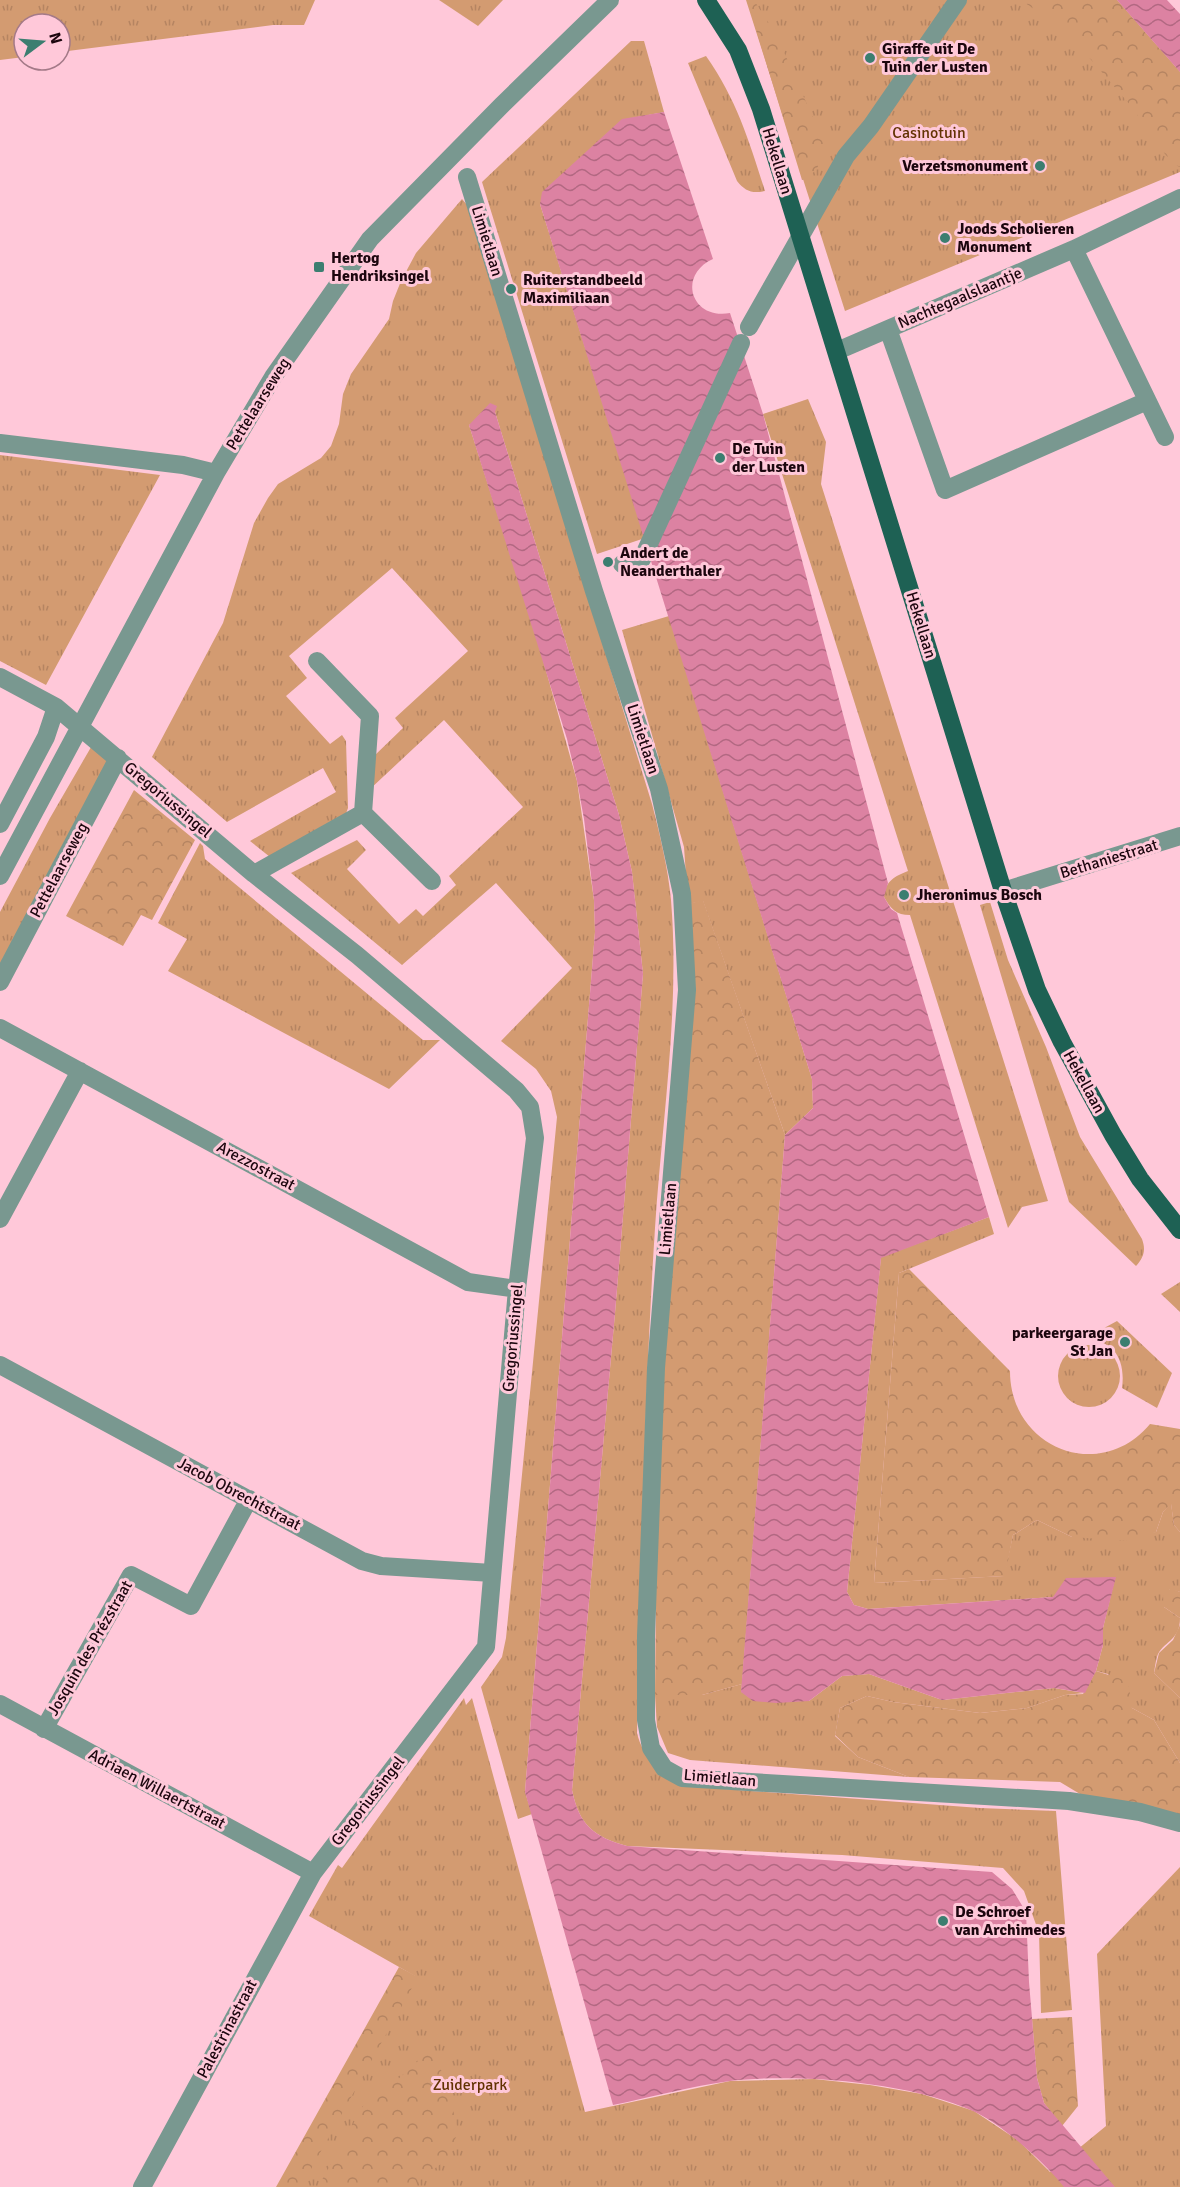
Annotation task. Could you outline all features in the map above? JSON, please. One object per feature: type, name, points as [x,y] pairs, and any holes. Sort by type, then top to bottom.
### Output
[{"type":"main road","name":"Hekellaan","points":[[706,0],[738,50],[761,109],[1003,891],[1037,990],[1062,1042],[1113,1135],[1140,1179],[1180,1230]]},
{"type":"street","name":"Pettelaarseweg","points":[[0,876],[216,473],[273,377],[370,239],[502,105],[610,0]]},
{"type":"street","points":[[622,564],[642,559],[745,335],[846,156],[871,126],[958,0]]},
{"type":"street","name":"Limietlaan","points":[[467,177],[594,591],[659,789],[682,894],[687,990],[656,1368],[646,1636],[646,1720],[651,1748],[664,1768],[682,1778],[1069,1800],[1140,1812],[1180,1823]]},
{"type":"street","name":"Nachtegaalslaantje","points":[[837,351],[1074,249],[1180,198]]},
{"type":"street","points":[[1074,249],[1165,437]]},
{"type":"street","points":[[888,328],[945,490],[1147,400]]},
{"type":"street","points":[[0,443],[183,465],[216,473]]},
{"type":"street","points":[[317,661],[370,716],[363,813],[432,881]]},
{"type":"street","points":[[0,676],[56,707],[80,728]]},
{"type":"street","points":[[2,815],[46,738],[56,707]]},
{"type":"street","name":"Gregoriussingel","points":[[80,728],[254,874],[357,955],[516,1090],[530,1107],[535,1138],[517,1289],[486,1647],[313,1873]]},
{"type":"street","name":"Pettelaarseweg","points":[[0,982],[118,758]]},
{"type":"street","points":[[254,874],[363,813]]},
{"type":"street","name":"Bethaniestraat","points":[[1003,891],[1180,836]]},
{"type":"street","name":"Arezzostraat","points":[[0,1028],[468,1281],[517,1289]]},
{"type":"street","points":[[0,1219],[80,1071]]},
{"type":"street","name":"Jacob Obrechtstraat","points":[[0,1365],[362,1561],[381,1566],[492,1573]]},
{"type":"street","name":"Josquin des Prézstraat","points":[[44,1728],[131,1575],[191,1606],[249,1499]]},
{"type":"street","name":"Adriaen Willaertstraat","points":[[0,1704],[313,1873]]},
{"type":"street","name":"Palestrinastraat","points":[[142,2187],[313,1873]]},
{"type":"green space","points":[[0,0],[315,0],[304,25],[273,25],[72,50],[72,12],[12,12],[12,58],[0,60]]},
{"type":"green space","points":[[439,0],[503,0],[478,26]]},
{"type":"green space","name":"Casinotuin","points":[[746,0],[1117,0],[1180,72],[1180,172],[845,311]]},
{"type":"green space","points":[[747,0],[755,2],[776,34],[824,143],[819,165],[802,180]]},
{"type":"green space","points":[[1021,0],[1117,0],[1180,72],[1180,167],[1165,154],[1131,106],[1068,33]]},
{"type":"green space","points":[[631,41],[644,41],[664,112],[622,120],[540,204],[645,538],[597,554],[482,182]]},
{"type":"green space","points":[[706,56],[734,105],[765,191],[749,191],[737,181],[688,63]]},
{"type":"green space","points":[[462,199],[468,206],[652,804],[670,888],[673,941],[672,1023],[655,1228],[648,1354],[637,1733],[640,1743],[655,1764],[685,1786],[980,1808],[1056,1811],[1072,2010],[1041,2013],[1039,1933],[1024,1891],[1003,1868],[842,1855],[627,1846],[597,1834],[584,1821],[575,1802],[572,1790],[643,974],[632,872],[619,815],[495,412],[469,425],[536,635],[577,781],[594,900],[595,932],[525,1792],[532,1814],[518,1819],[481,1687],[502,1657],[506,1638],[557,1117],[551,1091],[536,1069],[501,1041],[572,968],[496,883],[402,965],[291,873],[357,840],[366,850],[347,869],[399,924],[416,909],[423,916],[456,885],[449,876],[523,807],[444,720],[369,790],[373,757],[403,728],[395,718],[468,651],[392,568],[289,656],[307,678],[286,696],[330,744],[342,735],[346,741],[348,808],[344,819],[270,857],[250,841],[336,792],[323,768],[227,822],[152,757],[223,623],[254,523],[278,484],[321,458],[331,446],[339,424],[343,394],[351,374],[389,319],[401,281],[416,253]]},
{"type":"green space","points":[[808,399],[826,442],[821,484],[1048,1201],[1022,1207],[1008,1228],[910,915],[894,910],[884,897],[886,887],[892,880],[908,871],[763,414]]},
{"type":"green space","points":[[0,455],[160,475],[46,685],[0,661]]},
{"type":"green space","points":[[669,616],[812,1079],[813,1108],[785,1135],[703,901],[688,904],[684,847],[622,630]]},
{"type":"green space","points":[[94,742],[114,750],[0,967],[0,912]]},
{"type":"green space","points":[[134,790],[195,840],[152,920],[141,915],[123,946],[66,916]]},
{"type":"green space","points":[[200,843],[203,846],[205,859],[423,1040],[440,1040],[389,1089],[168,971],[187,939],[158,923]]},
{"type":"green space","points":[[703,900],[785,1135],[742,1684],[702,1695],[655,1695],[658,1393],[688,904]]},
{"type":"green space","points":[[990,902],[1008,960],[1046,1047],[1080,1137],[1142,1239],[1144,1253],[1136,1266],[1069,1202],[980,905]]},
{"type":"green space","points":[[989,1217],[994,1234],[899,1273],[874,1583],[1004,1576],[1013,1535],[1037,1520],[1072,1537],[1156,1532],[1163,1512],[1171,1503],[1174,1525],[1180,1532],[1180,1592],[1170,1589],[1164,1607],[1180,1618],[1178,1631],[1158,1654],[1154,1673],[1180,1698],[1180,1763],[1154,1720],[1132,1708],[1108,1674],[1096,1671],[1115,1578],[1053,1597],[868,1609],[854,1605],[847,1592],[881,1257]]},
{"type":"green space","points":[[909,1269],[1010,1371],[1014,1398],[1025,1420],[1041,1437],[1061,1449],[1084,1454],[1107,1452],[1130,1442],[1150,1424],[1180,1429],[1180,1532],[1174,1525],[1171,1504],[1163,1512],[1156,1532],[1128,1541],[1072,1537],[1037,1520],[1013,1535],[1005,1576],[874,1583],[899,1273]]},
{"type":"green space","points":[[1180,1282],[1180,1312],[1161,1294]]},
{"type":"green space","points":[[1117,1321],[1172,1373],[1157,1408],[1122,1388],[1122,1368],[1115,1352],[1102,1343],[1082,1340]]},
{"type":"green space","points":[[1083,1345],[1095,1345],[1111,1354],[1118,1364],[1120,1376],[1118,1388],[1111,1398],[1095,1407],[1083,1407],[1072,1402],[1063,1393],[1058,1382],[1058,1370],[1063,1359],[1072,1350]]},
{"type":"green space","points":[[1171,1588],[1180,1592],[1180,1618],[1164,1607],[1163,1596]]},
{"type":"green space","points":[[1180,1625],[1180,1698],[1154,1673],[1159,1653],[1173,1640]]},
{"type":"green space","points":[[1096,1671],[1128,1681],[1132,1708],[1154,1720],[1180,1763],[1180,1820],[1080,1794],[1060,1782],[909,1777],[858,1757],[835,1735],[840,1708],[867,1696],[893,1702],[980,1713],[1027,1708],[1065,1695],[1083,1694]]},
{"type":"green space","points":[[869,1674],[942,1700],[1054,1688],[1084,1693],[1065,1695],[1027,1708],[980,1713],[893,1702],[867,1696],[840,1708],[835,1736],[858,1757],[909,1777],[690,1760],[668,1753],[657,1727],[655,1695],[702,1695],[742,1684],[741,1692],[809,1701],[842,1676]]},
{"type":"green space","name":"Zuiderpark","points":[[464,1698],[466,1705],[472,1698],[585,2112],[730,2081],[814,2079],[870,2085],[922,2094],[974,2111],[1019,2141],[1050,2172],[1106,2126],[1097,1954],[1180,1867],[1180,2187],[297,2187],[415,1976],[309,1916],[338,1865],[342,1868]]},
{"type":"green space","points":[[399,1967],[418,1977],[301,2187],[276,2187]]},
{"type":"green space","points":[[1072,2017],[1078,2106],[1062,2126],[1044,2103],[1037,2078],[1032,2019]]},
{"type":"green space","points":[[429,2051],[446,2078],[458,2132],[447,2159],[411,2187],[318,2187],[377,2081],[396,2081]]},
{"type":"water","points":[[1117,0],[1167,0],[1180,14],[1180,72]]},
{"type":"water","points":[[664,112],[713,259],[702,266],[695,275],[692,285],[693,295],[706,310],[730,313],[763,414],[888,883],[884,897],[891,909],[897,913],[989,1217],[881,1258],[847,1592],[854,1605],[868,1609],[1053,1597],[1066,1578],[1116,1577],[1103,1628],[1103,1645],[1096,1671],[1085,1693],[1054,1688],[942,1700],[869,1674],[842,1676],[809,1701],[776,1703],[753,1701],[741,1692],[785,1135],[813,1108],[812,1079],[540,204],[542,192],[622,119]]},
{"type":"water","points":[[490,403],[497,406],[495,412],[619,815],[632,872],[643,974],[572,1790],[575,1802],[584,1821],[597,1834],[627,1846],[992,1872],[1012,1889],[1026,1912],[1037,2078],[1044,2103],[1115,2187],[1064,2187],[1022,2144],[984,2117],[947,2101],[886,2087],[820,2079],[758,2079],[701,2086],[613,2105],[525,1792],[595,932],[594,900],[584,819],[567,739],[469,425]]},
{"type":"place","name":"Giraffe uit De Tuin der Lusten","points":[[870,58]]},
{"type":"place","name":"Verzetsmonument","points":[[1040,166]]},
{"type":"place","name":"Joods Scholieren Monument","points":[[945,238]]},
{"type":"place","name":"Hertog Hendriksingel","points":[[319,267]]},
{"type":"place","name":"Ruiterstandbeeld Maximiliaan","points":[[511,289]]},
{"type":"place","name":"De Tuin der Lusten","points":[[720,458]]},
{"type":"place","name":"Andert de Neanderthaler","points":[[608,562]]},
{"type":"place","name":"Jheronimus Bosch","points":[[904,895]]},
{"type":"place","name":"parkeergarage St Jan","points":[[1125,1342]]},
{"type":"place","name":"De Schroef van Archimedes","points":[[943,1921]]}]
